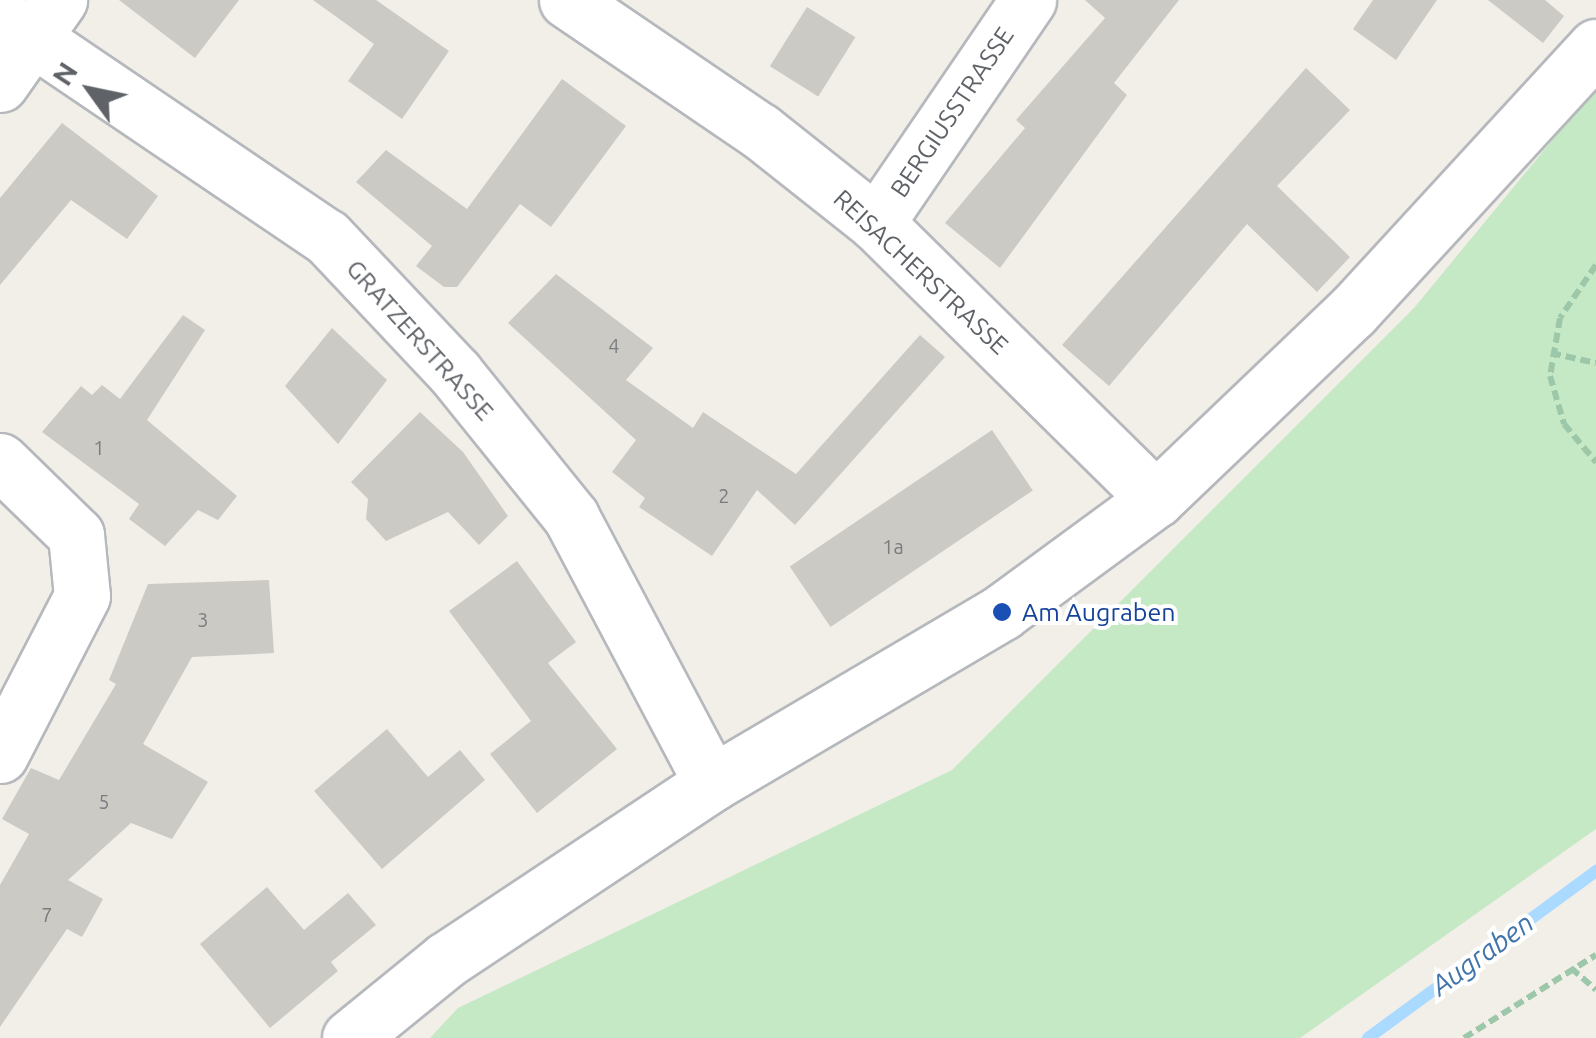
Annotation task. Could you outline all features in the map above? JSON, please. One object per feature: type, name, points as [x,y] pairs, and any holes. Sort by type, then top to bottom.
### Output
[{"type":"street","name":"REISACHERSTRASSE","points":[[568,0],[760,131],[876,224],[1156,499]]},
{"type":"street","name":"BERGIUSSTRASSE","points":[[876,224],[1028,0]]},
{"type":"street","points":[[0,84],[31,18]]},
{"type":"street","name":"GRATZERSTRASSE","points":[[31,18],[327,237],[455,373],[572,518],[712,784]]},
{"type":"street","points":[[350,1038],[446,960],[712,784],[940,651],[1156,499],[1352,312],[1596,47]]},
{"type":"street","points":[[0,461],[76,535],[82,596],[0,755]]},
{"type":"path","points":[[1596,265],[1572,291],[1551,352],[1553,400],[1596,462]]},
{"type":"path","points":[[1551,352],[1596,362]]},
{"type":"path","points":[[1464,1038],[1596,955]]},
{"type":"path","points":[[1571,968],[1596,990]]},
{"type":"green space","points":[[1596,87],[1596,829],[1300,1038],[430,1038],[458,1008],[952,770],[1414,308]]},
{"type":"building","points":[[119,0],[239,0],[195,58]]},
{"type":"building","points":[[313,0],[376,0],[449,51],[402,119],[348,81],[374,44]]},
{"type":"building","points":[[1085,0],[1179,0],[1114,83],[1127,95],[1000,268],[945,223],[1025,128],[1016,120],[1105,18]]},
{"type":"building","points":[[1373,0],[1437,0],[1396,60],[1353,29]]},
{"type":"building","points":[[1488,0],[1545,0],[1564,16],[1543,43]]},
{"type":"building","points":[[807,7],[855,37],[818,97],[770,66]]},
{"type":"building","points":[[1306,68],[1350,110],[1277,186],[1350,257],[1317,292],[1247,224],[1109,386],[1062,345]]},
{"type":"building","points":[[562,79],[626,126],[551,227],[520,204],[457,287],[444,287],[416,266],[432,246],[356,182],[386,150],[467,209]]},
{"type":"building","points":[[62,123],[158,196],[127,239],[71,200],[0,285],[0,198]]},
{"type":"building","points":[[556,274],[653,348],[626,380],[693,428],[703,412],[796,474],[920,335],[945,357],[795,525],[757,490],[712,556],[639,507],[645,498],[612,472],[636,440],[508,323]]},
{"type":"building","points":[[183,315],[205,330],[147,420],[237,496],[218,520],[198,510],[165,546],[129,519],[139,504],[42,432],[81,386],[92,395],[102,385],[120,399]]},
{"type":"building","points":[[332,328],[387,380],[338,444],[285,386]]},
{"type":"building","points":[[420,412],[463,452],[508,516],[479,545],[448,512],[386,541],[366,519],[368,499],[351,482]]},
{"type":"building","points":[[992,430],[1033,491],[831,627],[790,566]]},
{"type":"building","points":[[517,561],[576,642],[548,663],[617,749],[537,813],[490,754],[531,721],[449,611]]},
{"type":"building","points":[[269,580],[274,653],[192,657],[143,744],[208,782],[172,839],[131,823],[68,880],[103,899],[82,937],[67,929],[0,1027],[0,885],[29,834],[2,819],[31,768],[59,780],[116,684],[109,680],[148,584]]},
{"type":"building","points":[[387,729],[428,777],[460,750],[485,780],[382,869],[314,791]]},
{"type":"building","points":[[267,887],[304,930],[348,893],[376,925],[331,962],[338,971],[270,1028],[200,944]]},
{"type":"waterway","name":"Augraben","points":[[1368,1038],[1596,871]]},
{"type":"place","name":"Am Augraben","points":[[1002,612]]}]
